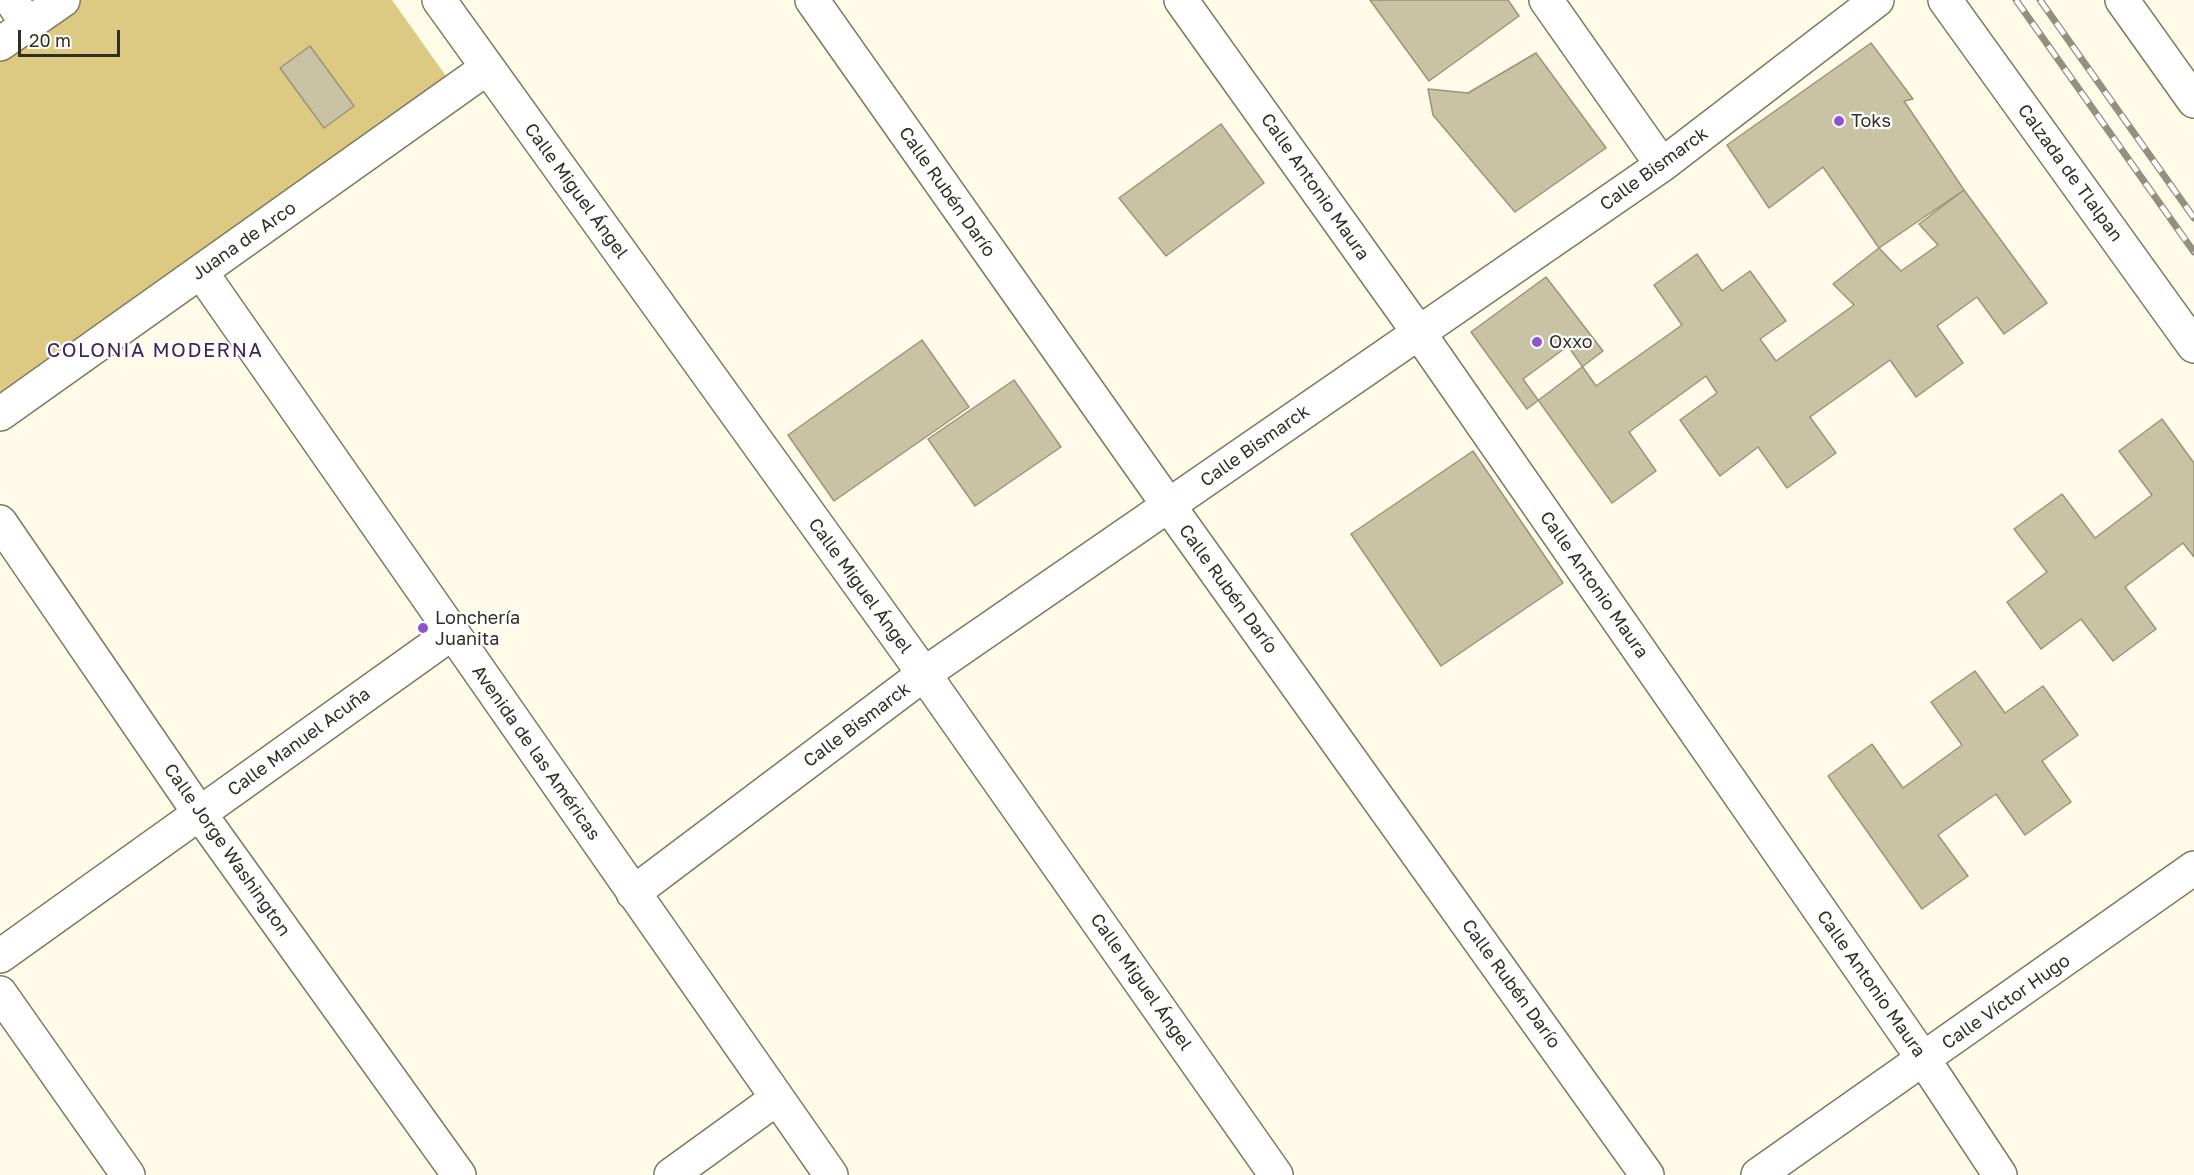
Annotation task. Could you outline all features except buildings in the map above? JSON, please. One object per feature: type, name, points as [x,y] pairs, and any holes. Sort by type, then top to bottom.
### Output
[{"type":"main road","points":[[0,44],[19,12],[63,0]]},
{"type":"main road","name":"Calle Miguel Ángel","points":[[439,0],[924,674],[1276,1175]]},
{"type":"main road","name":"Calle Rubén Darío","points":[[812,0],[1169,506],[1647,1175]]},
{"type":"main road","name":"Calle Antonio Maura","points":[[1181,0],[1419,333],[1924,1060],[2000,1175]]},
{"type":"main road","points":[[1546,0],[1662,165]]},
{"type":"main road","name":"Calle Bismarck","points":[[633,892],[924,674],[1662,165],[1877,0]]},
{"type":"main road","name":"Calzada de Tlalpan","points":[[1946,0],[2194,346]]},
{"type":"main road","points":[[2122,0],[2194,101]]},
{"type":"main road","name":"Juana de Arco","points":[[0,414],[487,68]]},
{"type":"main road","name":"Avenida de las Américas","points":[[201,272],[831,1175]]},
{"type":"main road","name":"Calle Jorge Washington","points":[[0,522],[200,814],[459,1175]]},
{"type":"main road","name":"Calle Manuel Acuña","points":[[0,956],[452,633]]},
{"type":"main road","name":"Calle Víctor Hugo","points":[[1758,1175],[2194,868]]},
{"type":"main road","points":[[0,993],[128,1175]]},
{"type":"main road","points":[[671,1175],[776,1099]]},
{"type":"shaded area","points":[[76,0],[392,0],[446,76],[0,393],[0,55]]},
{"type":"railway","points":[[2016,0],[2194,252]]},
{"type":"railway","points":[[2040,0],[2194,218]]},
{"type":"place","name":"Toks","points":[[1839,121]]},
{"type":"place","name":"Oxxo","points":[[1537,342]]},
{"type":"place","name":"Lonchería Juanita","points":[[423,628]]},
{"type":"district","name":"COLONIA MODERNA","points":[[155,351]]}]
